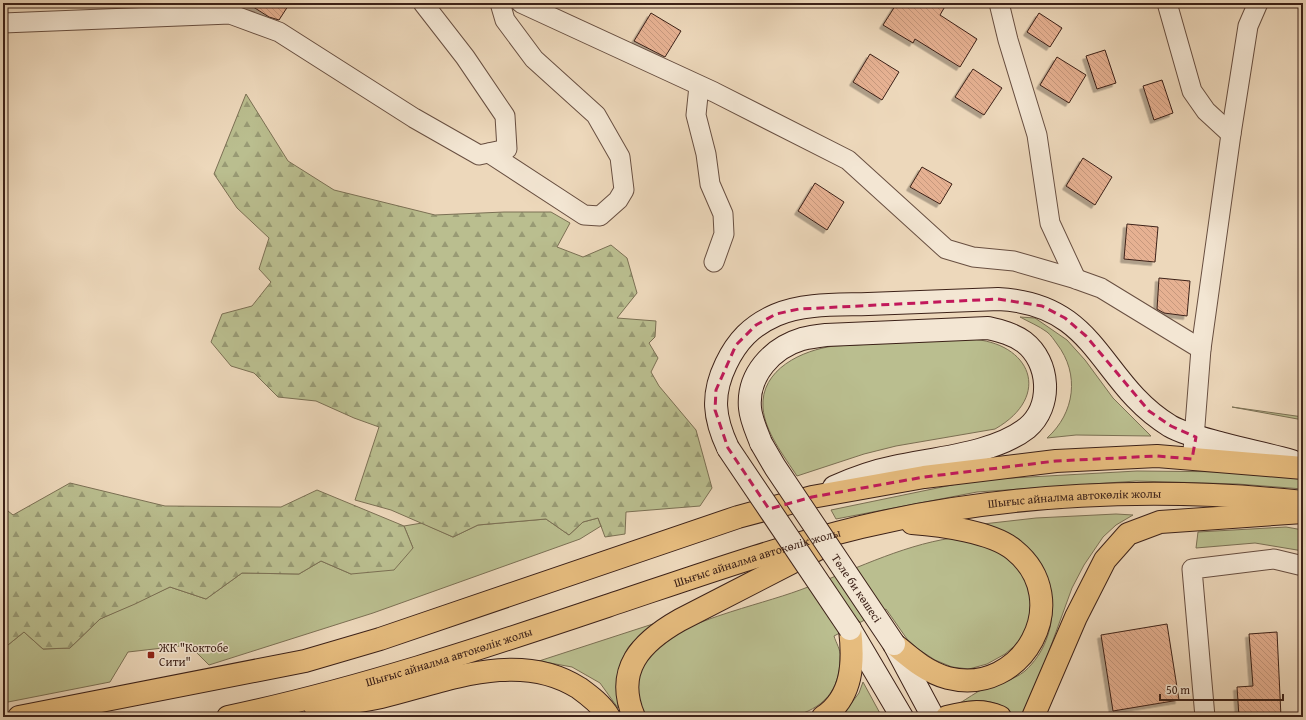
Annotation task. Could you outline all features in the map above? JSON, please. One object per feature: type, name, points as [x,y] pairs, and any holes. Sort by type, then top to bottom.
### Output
[{"type":"main road","points":[[902,717],[850,629],[728,448],[720,432],[716,410],[716,390],[723,370],[736,345],[756,325],[776,314],[824,305],[998,299],[1020,300],[1035,304],[1065,318],[1086,336],[1129,390],[1149,411],[1171,426],[1196,437],[1303,464]]},
{"type":"main road","name":"Төле би көшесі","points":[[812,497],[844,483],[892,467],[992,446],[1028,427],[1039,413],[1045,396],[1045,375],[1037,357],[1025,343],[1009,333],[988,328],[826,335],[802,340],[784,347],[770,357],[758,372],[751,391],[750,408],[761,443],[775,467],[894,644],[933,717]]},
{"type":"main road","points":[[18,717],[305,660],[380,639],[738,517],[812,497],[924,477],[1056,461],[1157,456],[1303,468]]},
{"type":"main road","name":"Шығыс айналма автокөлік жолы","points":[[228,717],[266,709],[374,680],[562,621],[755,556],[859,527],[887,521],[952,510],[1058,497],[1166,494],[1249,496],[1303,502]]},
{"type":"main road","points":[[1033,717],[1076,617],[1105,560],[1128,534],[1160,522],[1303,512]]},
{"type":"main road","points":[[887,521],[924,524],[972,532],[1014,549],[1030,566],[1040,586],[1043,608],[1037,632],[1026,652],[1009,667],[992,675],[970,680],[948,678],[922,667],[894,644]]},
{"type":"main road","points":[[632,713],[627,688],[632,664],[643,646],[660,632],[859,527]]},
{"type":"main road","points":[[823,717],[840,702],[850,682],[853,653],[850,629]]},
{"type":"main road","points":[[266,709],[347,704],[473,673],[502,670],[546,674],[569,682],[592,696],[609,717]]},
{"type":"main road","points":[[947,717],[973,711],[988,712],[1000,717]]},
{"type":"street","points":[[3,23],[230,14],[279,32],[414,118],[479,155],[507,149],[505,116],[465,57],[423,3]]},
{"type":"street","points":[[489,153],[584,215],[600,216],[618,200],[624,190],[620,158],[596,115],[534,59],[505,20],[500,3]]},
{"type":"street","points":[[521,3],[699,86],[848,160],[946,249],[973,257],[1014,261],[1076,278],[1101,288],[1201,349]]},
{"type":"street","points":[[999,3],[1008,40],[1037,135],[1050,223],[1076,278]]},
{"type":"street","points":[[1167,3],[1192,91],[1206,111],[1231,134]]},
{"type":"street","points":[[1192,458],[1196,437],[1201,349],[1231,134],[1248,26],[1258,3]]},
{"type":"street","points":[[699,86],[696,115],[706,154],[710,184],[723,214],[724,234],[714,262]]},
{"type":"street","points":[[1205,717],[1192,569],[1274,559],[1303,566]]},
{"type":"highlighted area","points":[[998,299],[1042,306],[1065,318],[1086,336],[1149,411],[1171,426],[1196,437],[1192,459],[1157,456],[1056,461],[924,477],[812,497],[769,509],[728,448],[715,410],[716,390],[736,345],[756,325],[776,314],[799,309]]},
{"type":"green space","points":[[246,94],[288,161],[334,190],[435,215],[504,212],[551,212],[570,223],[557,247],[583,257],[611,245],[627,258],[637,293],[617,318],[656,321],[655,337],[649,343],[658,358],[651,372],[659,386],[696,430],[712,488],[700,506],[626,512],[625,534],[605,537],[598,518],[583,522],[569,535],[546,519],[478,525],[453,537],[391,510],[355,500],[379,427],[354,418],[316,401],[278,397],[254,373],[231,366],[211,342],[222,314],[252,306],[271,282],[259,269],[269,238],[237,208],[214,174]]},
{"type":"green space","points":[[1020,317],[1035,318],[1067,340],[1085,360],[1113,398],[1151,436],[1076,435],[1047,438],[1064,417],[1069,405],[1071,380],[1069,368],[1064,356],[1050,335],[1041,328]]},
{"type":"green space","points":[[970,339],[991,342],[1008,350],[1020,360],[1027,373],[1029,387],[1024,401],[1013,416],[995,429],[896,446],[864,454],[797,476],[771,435],[767,426],[763,408],[764,394],[768,382],[776,372],[797,357],[822,348],[834,346]]},
{"type":"green space","points":[[1232,407],[1303,417],[1303,420]]},
{"type":"green space","points":[[1137,471],[1239,472],[1303,476],[1303,489],[1238,484],[1136,481],[977,492],[836,519],[831,510],[976,480]]},
{"type":"green space","points":[[70,483],[165,506],[281,507],[317,490],[404,526],[413,548],[394,570],[351,574],[321,561],[299,574],[242,573],[206,599],[170,587],[100,619],[70,648],[43,649],[24,632],[3,649],[3,507],[13,515]]},
{"type":"green space","points":[[1116,514],[1133,515],[1116,525],[1103,537],[1084,565],[1072,588],[1025,717],[1014,717],[1002,707],[989,702],[967,701],[960,703],[983,689],[1010,680],[1025,671],[1037,657],[1046,641],[1051,624],[1052,606],[1050,588],[1044,571],[1035,556],[1018,539],[983,524],[1036,518]]},
{"type":"green space","points":[[598,518],[601,526],[580,539],[373,613],[209,665],[189,645],[128,652],[110,682],[3,703],[3,649],[24,632],[43,649],[70,648],[100,619],[170,587],[206,599],[242,573],[299,574],[321,561],[351,574],[413,548],[404,526],[422,523],[453,537],[478,525],[546,519],[569,535],[583,522]]},
{"type":"green space","points":[[1286,527],[1303,530],[1303,551],[1255,543],[1196,548],[1198,532]]},
{"type":"green space","points":[[952,538],[972,540],[1010,554],[1032,587],[1029,624],[1019,642],[1005,654],[987,664],[969,669],[952,667],[935,660],[918,649],[907,639],[886,609],[834,636],[840,654],[837,680],[828,697],[813,709],[792,717],[645,717],[641,708],[637,686],[646,657],[649,652],[663,641],[680,631],[720,615],[800,590],[894,553]]},
{"type":"green space","points":[[659,622],[637,638],[631,644],[623,657],[619,674],[618,708],[600,683],[572,667],[539,661]]},
{"type":"green space","points":[[863,682],[882,717],[841,717],[859,693]]},
{"type":"building","points":[[247,3],[290,3],[279,20],[269,17]]},
{"type":"building","points":[[897,3],[947,3],[940,15],[977,39],[960,67],[915,39],[913,43],[883,25]]},
{"type":"building","points":[[651,13],[681,31],[665,57],[634,41]]},
{"type":"building","points":[[1039,13],[1062,28],[1050,47],[1027,32]]},
{"type":"building","points":[[1105,50],[1116,83],[1097,89],[1086,56]]},
{"type":"building","points":[[870,54],[899,72],[882,100],[853,82]]},
{"type":"building","points":[[1057,57],[1086,75],[1069,103],[1040,85]]},
{"type":"building","points":[[973,69],[1002,88],[984,115],[955,97]]},
{"type":"building","points":[[1162,80],[1173,113],[1154,120],[1143,86]]},
{"type":"building","points":[[1083,158],[1112,177],[1095,205],[1066,186]]},
{"type":"building","points":[[922,167],[952,184],[940,204],[910,187]]},
{"type":"building","points":[[815,183],[844,202],[827,230],[798,211]]},
{"type":"building","points":[[1127,224],[1158,227],[1155,262],[1124,259]]},
{"type":"building","points":[[1159,278],[1190,281],[1187,316],[1164,313],[1157,309]]},
{"type":"building","points":[[1167,624],[1179,700],[1113,711],[1101,635]]},
{"type":"building","points":[[1277,632],[1281,717],[1239,717],[1237,687],[1253,686],[1249,634]]},
{"type":"place","name":"ЖК \"Коктобе Сити\"","points":[[151,655]]}]
